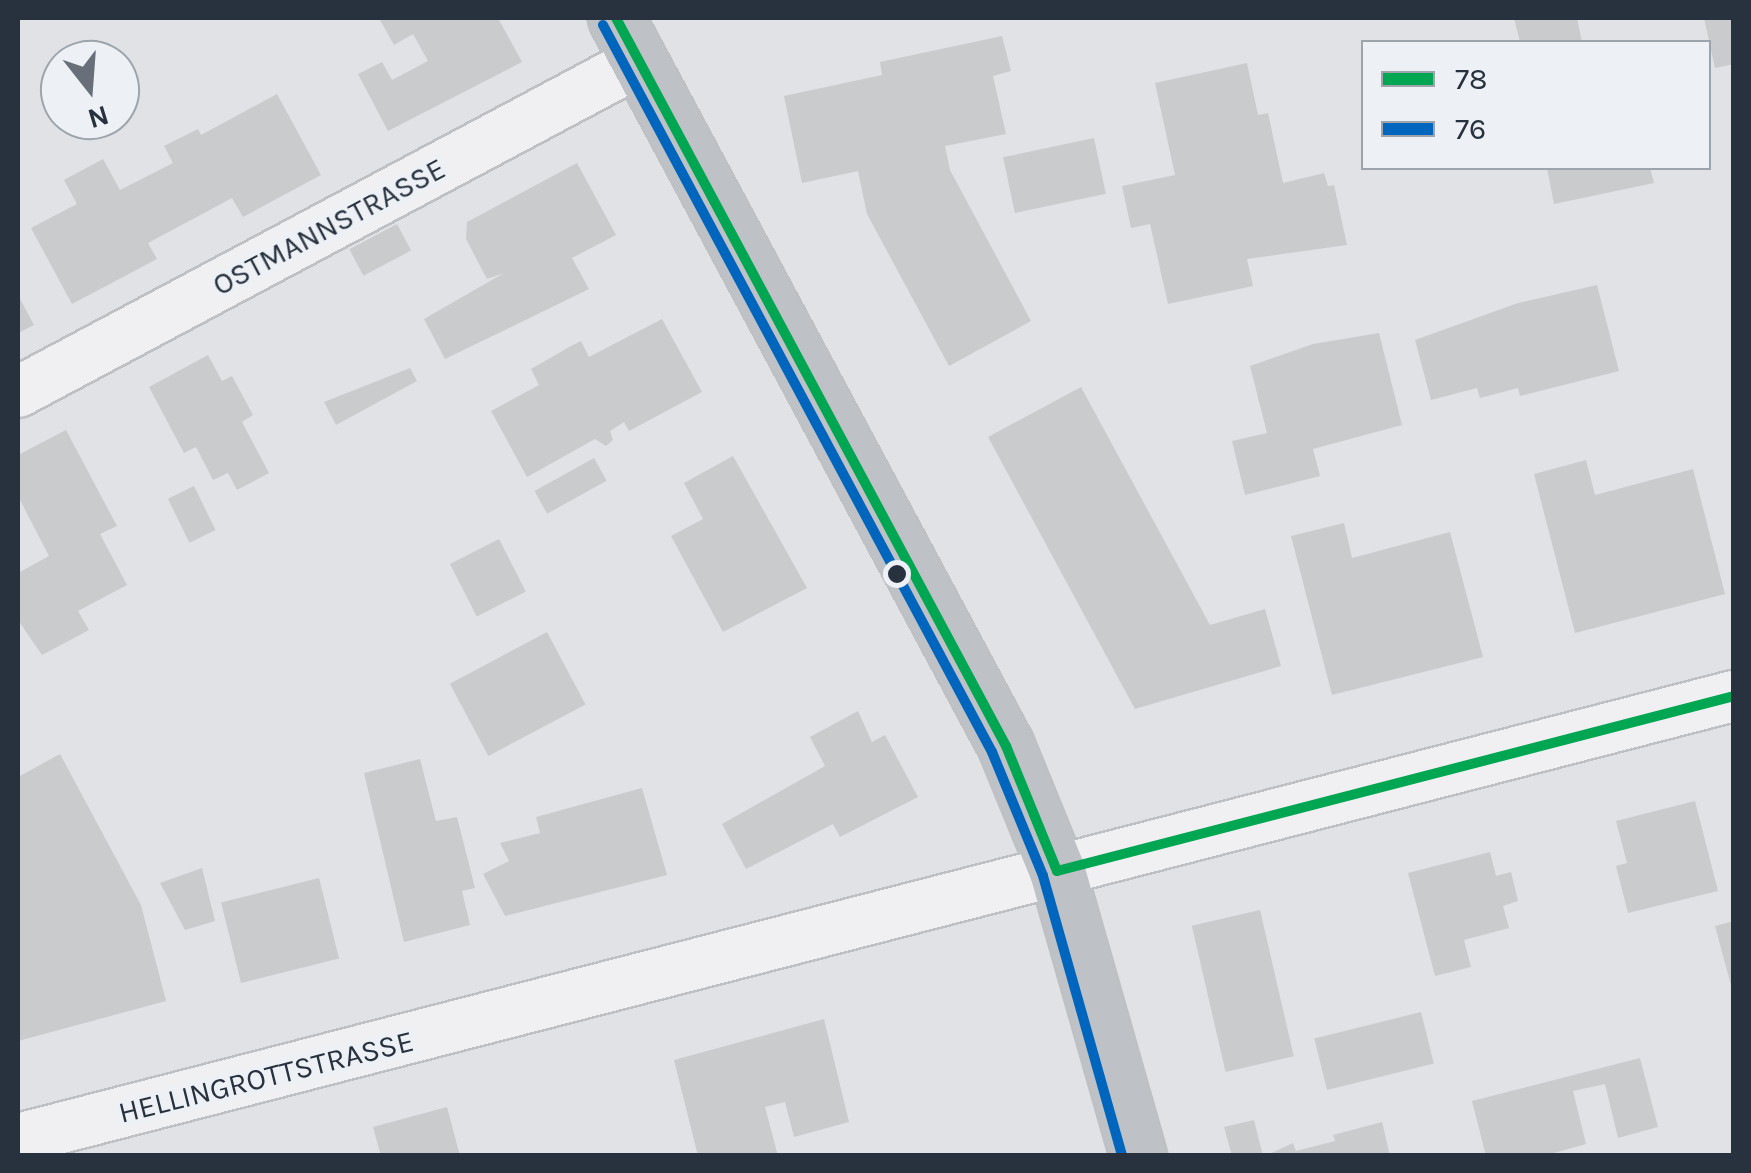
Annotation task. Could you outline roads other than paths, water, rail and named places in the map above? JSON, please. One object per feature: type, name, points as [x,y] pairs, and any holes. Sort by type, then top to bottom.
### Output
[{"type":"street","name":"OSTMANNSTRASSE","points":[[18,392],[628,39]]},
{"type":"street","points":[[628,39],[1006,746],[1057,872],[1138,1156]]},
{"type":"street","name":"HELLINGROTTSTRASSE","points":[[18,1139],[1734,696]]}]
